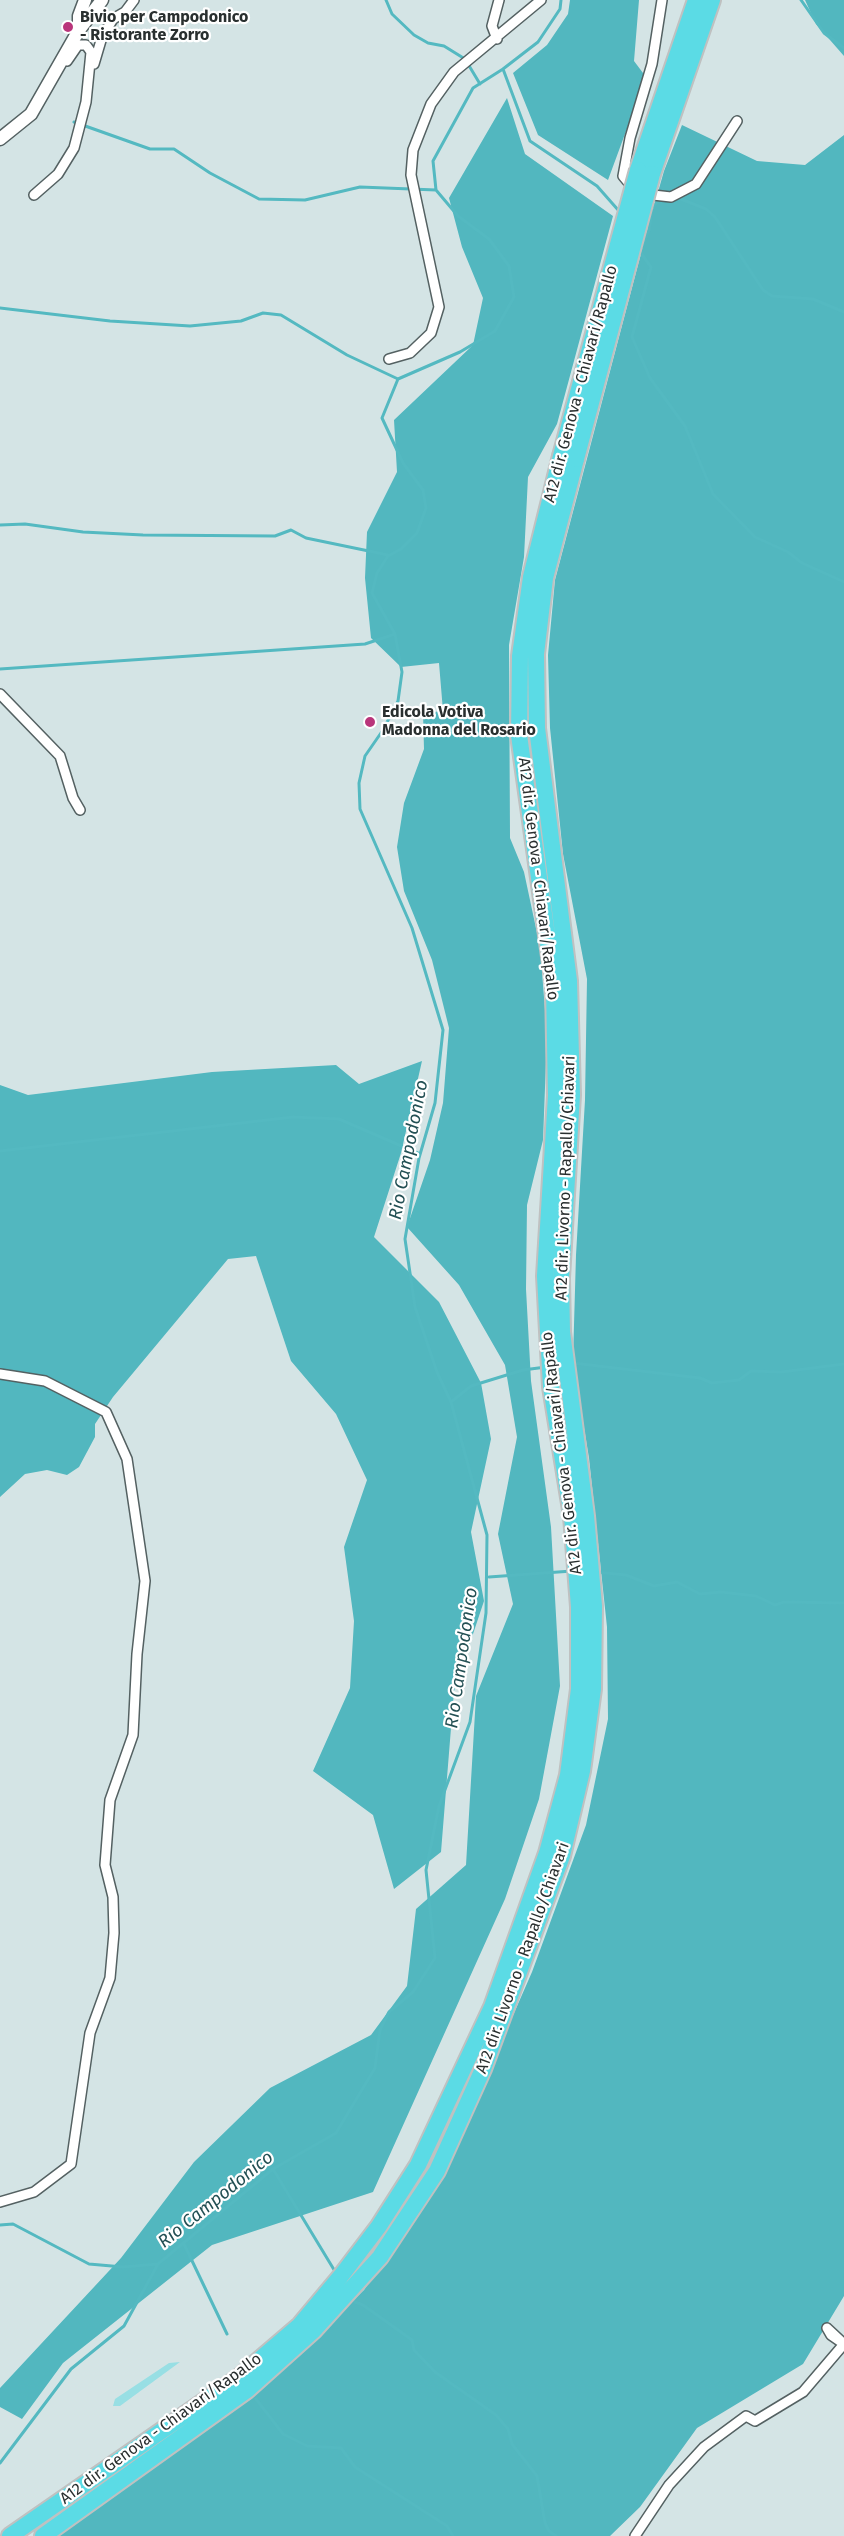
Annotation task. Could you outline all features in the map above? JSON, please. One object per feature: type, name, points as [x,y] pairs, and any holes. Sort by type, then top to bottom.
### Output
[{"type":"highway","name":"A12 dir. Genova - Chiavari/Rapallo","points":[[543,1886],[586,1689],[579,1607],[579,1516],[545,1276],[556,1096],[554,985],[519,735],[520,656],[531,577],[568,457],[645,172],[696,0]]},
{"type":"highway","points":[[645,172],[712,0]]},
{"type":"highway","name":"A12 dir. Livorno - Rapallo/Chiavari","points":[[43,2536],[247,2390],[314,2330],[380,2257],[437,2171],[483,2069],[498,2009],[543,1886]]},
{"type":"highway","name":"A12 dir. Genova - Chiavari/Rapallo","points":[[10,2536],[238,2378],[300,2325],[341,2277],[418,2164],[498,2009]]},
{"type":"street","points":[[79,30],[79,16],[85,0]]},
{"type":"street","points":[[0,139],[31,114],[79,30],[102,0]]},
{"type":"street","points":[[86,86],[102,37],[113,19],[125,12],[134,0]]},
{"type":"street","points":[[497,39],[492,26],[499,0]]},
{"type":"street","points":[[389,359],[410,353],[431,333],[439,307],[411,175],[413,150],[431,105],[454,72],[497,39],[541,0]]},
{"type":"street","points":[[662,0],[652,64],[630,138],[623,176],[639,194],[671,197],[696,184],[737,122]]},
{"type":"street","points":[[34,195],[58,174],[74,148],[86,102],[91,52],[87,45],[78,45],[65,63],[60,62]]},
{"type":"street","points":[[0,694],[23,721],[54,747],[60,756],[73,798],[80,810]]},
{"type":"street","points":[[0,1374],[45,1381],[106,1412],[127,1459],[145,1581],[137,1654],[133,1735],[110,1800],[105,1865],[113,1897],[114,1933],[110,1978],[90,2033],[70,2164],[34,2192],[0,2202]]},
{"type":"street","points":[[635,2536],[669,2485],[704,2447],[746,2416],[755,2421],[804,2392],[844,2344]]},
{"type":"shaded area","points":[[570,0],[639,0],[634,61],[646,77],[608,180],[538,135],[513,73],[547,45],[568,14]]},
{"type":"shaded area","points":[[805,0],[844,0],[844,56],[816,24]]},
{"type":"shaded area","points":[[507,98],[525,154],[613,216],[557,424],[528,477],[524,557],[509,645],[510,838],[524,872],[540,947],[547,1035],[543,1140],[527,1205],[526,1289],[531,1381],[551,1527],[560,1686],[539,1799],[505,1899],[373,2192],[212,2245],[63,2363],[22,2419],[0,2407],[0,2388],[121,2258],[194,2162],[270,2088],[371,2035],[407,1986],[416,1909],[466,1865],[476,1696],[513,1604],[498,1534],[517,1437],[505,1365],[459,1285],[407,1227],[430,1160],[443,1103],[449,1028],[432,960],[404,891],[397,847],[404,803],[424,749],[423,713],[443,711],[439,663],[401,667],[371,638],[365,578],[367,532],[397,472],[394,420],[473,345],[483,298],[462,247],[449,198]]},
{"type":"shaded area","points":[[682,125],[757,161],[805,165],[844,135],[844,2296],[803,2364],[697,2428],[640,2507],[610,2536],[55,2536],[104,2497],[251,2399],[364,2290],[451,2157],[532,1972],[586,1825],[608,1719],[607,1627],[589,1458],[573,1360],[576,1255],[585,1100],[587,979],[563,854],[550,728],[548,655],[555,580],[648,227],[664,171]]},
{"type":"shaded area","points":[[422,1061],[401,1153],[374,1237],[439,1302],[481,1383],[491,1439],[471,1532],[484,1601],[454,1691],[441,1852],[394,1889],[373,1815],[313,1771],[350,1688],[354,1621],[344,1547],[367,1480],[336,1414],[291,1361],[256,1256],[228,1259],[113,1397],[95,1424],[95,1437],[79,1467],[67,1475],[47,1470],[25,1474],[0,1497],[0,1085],[28,1095],[212,1072],[336,1065],[359,1084]]},
{"type":"shaded area","points":[[180,2362],[120,2406],[113,2406],[115,2399],[169,2363]]},
{"type":"waterway","points":[[386,0],[392,14],[414,35],[428,43],[444,46],[465,59],[480,84]]},
{"type":"waterway","name":"Rio Campodonico","points":[[0,2463],[71,2369],[124,2326],[158,2264],[273,2169],[336,2133],[375,2068],[380,2030],[389,2012],[413,1992],[435,1958],[426,1870],[439,1806],[470,1722],[486,1613],[487,1535],[451,1402],[437,1372],[415,1307],[405,1239],[419,1158],[435,1103],[443,1030],[412,928],[360,809],[359,783],[365,756],[383,730],[398,701],[402,672],[395,634],[372,593],[377,573],[388,556],[401,549],[417,533],[426,508],[423,490],[403,463],[382,418],[398,379],[460,352],[495,331],[514,297],[509,266],[489,239],[458,216],[436,190],[433,161],[473,88],[503,69],[538,42],[560,9],[561,0]]},
{"type":"waterway","points":[[801,0],[824,33],[844,48]]},
{"type":"waterway","points":[[503,69],[530,141],[597,186],[619,211]]},
{"type":"waterway","points":[[74,122],[150,149],[174,149],[210,173],[259,199],[305,200],[360,187],[436,190]]},
{"type":"waterway","points":[[676,197],[706,209],[715,217],[763,290],[772,296],[813,299],[844,312]]},
{"type":"waterway","points":[[640,251],[649,230],[652,208],[660,199]]},
{"type":"waterway","points":[[638,249],[651,267],[632,337],[650,378],[685,426],[713,494],[755,537],[788,552],[802,563],[844,582]]},
{"type":"waterway","points":[[0,308],[110,321],[190,326],[241,321],[263,313],[281,315],[347,355],[398,379]]},
{"type":"waterway","points":[[0,525],[25,524],[83,532],[143,535],[275,536],[291,530],[306,538],[388,555]]},
{"type":"waterway","points":[[0,669],[365,644],[395,634]]},
{"type":"waterway","points":[[0,1151],[293,1117],[339,1119],[420,1154]]},
{"type":"waterway","points":[[573,1363],[700,1378],[712,1383],[739,1380],[751,1371],[781,1372],[844,1364]]},
{"type":"waterway","points":[[451,1402],[471,1386],[523,1370],[546,1367]]},
{"type":"waterway","points":[[489,1577],[572,1571]]},
{"type":"waterway","points":[[596,1572],[626,1575],[654,1586],[677,1582],[700,1594],[721,1592],[756,1596],[775,1605],[784,1602],[844,1603]]},
{"type":"waterway","points":[[273,2169],[336,2273]]},
{"type":"waterway","points":[[0,2225],[13,2224],[89,2264],[123,2267],[158,2264]]},
{"type":"waterway","points":[[184,2244],[227,2334]]},
{"type":"waterway","points":[[351,2296],[355,2302],[363,2305],[412,2340],[414,2350],[435,2372],[496,2415],[508,2429],[512,2444],[537,2476],[545,2523],[549,2531],[556,2536]]},
{"type":"waterway","points":[[256,2399],[283,2434],[307,2446],[341,2448],[355,2467],[447,2526],[453,2536]]},
{"type":"place","name":"Bivio per Campodonico - Ristorante Zorro","points":[[68,27]]},
{"type":"place","name":"Edicola Votiva Madonna del Rosario","points":[[370,722]]}]
